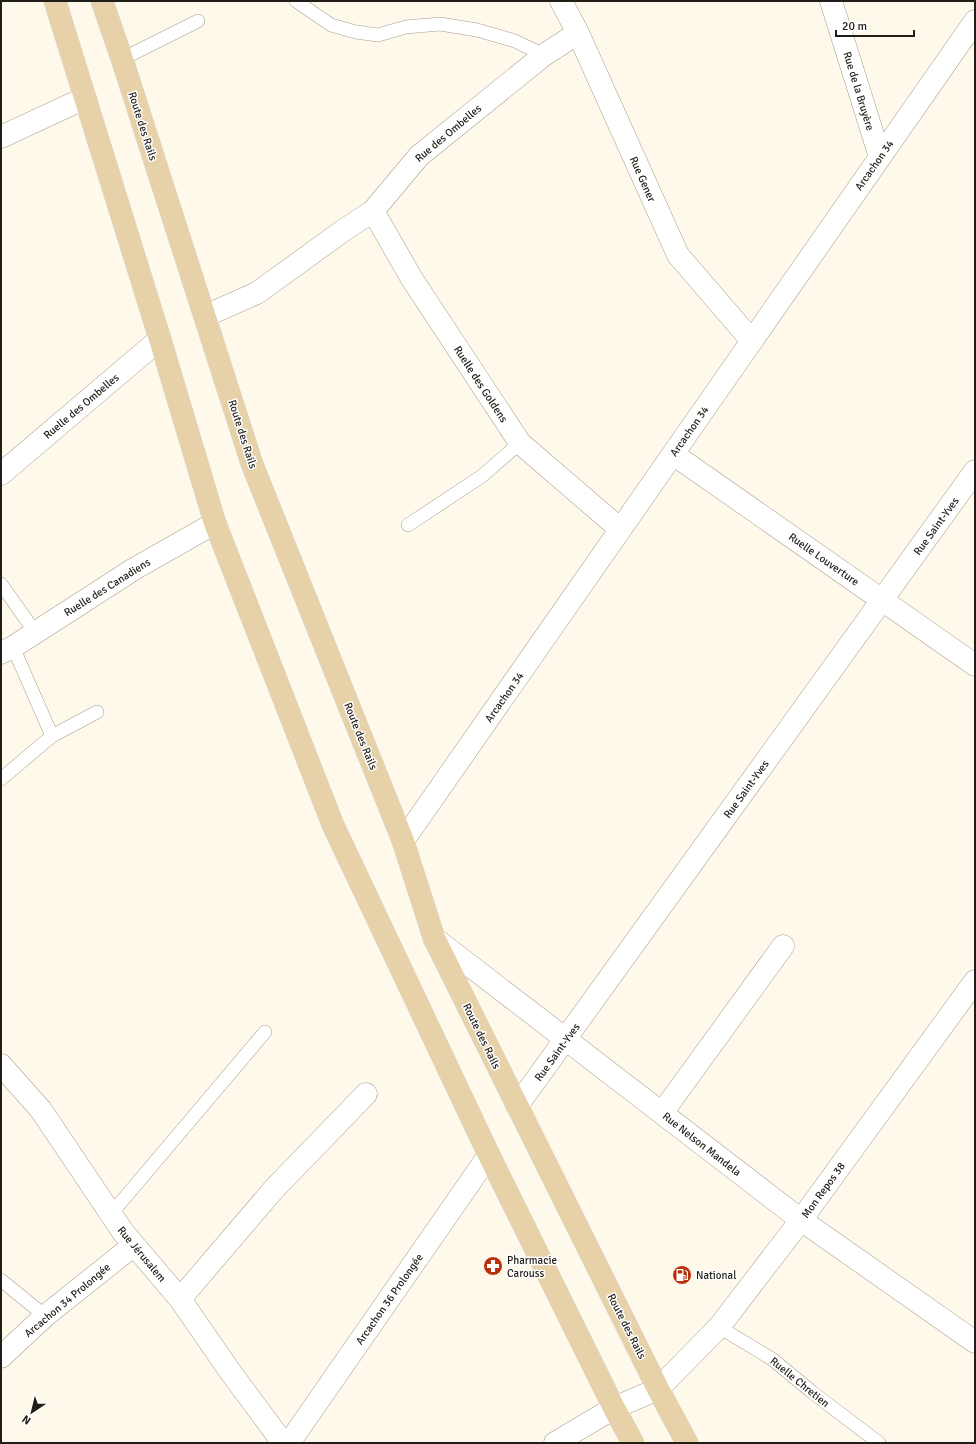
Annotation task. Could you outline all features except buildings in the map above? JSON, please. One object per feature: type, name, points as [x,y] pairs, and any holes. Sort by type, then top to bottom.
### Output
[{"type":"main road","points":[[55,1],[160,339],[215,523],[333,824],[489,1155],[614,1408],[633,1443]]},
{"type":"main road","name":"Route des Rails","points":[[102,1],[252,464],[403,841],[434,938],[658,1389],[687,1443]]},
{"type":"street","name":"Rue Gener","points":[[561,1],[578,33],[678,255],[752,341]]},
{"type":"street","name":"Rue de la Bruyère","points":[[831,1],[880,157]]},
{"type":"street","name":"Arcachon 34","points":[[403,841],[975,21]]},
{"type":"street","name":"Rue des Ombelles","points":[[205,316],[256,293],[373,211],[419,156],[544,55],[578,33]]},
{"type":"street","points":[[1,137],[86,98]]},
{"type":"street","name":"Ruelle des Goldens","points":[[373,211],[412,278],[520,443],[620,529]]},
{"type":"street","name":"Ruelle des Ombelles","points":[[1,474],[160,339]]},
{"type":"street","name":"Ruelle Louverture","points":[[673,454],[975,664]]},
{"type":"street","name":"Rue Saint-Yves","points":[[517,1106],[975,472]]},
{"type":"street","name":"Ruelle des Canadiens","points":[[7,650],[134,569],[215,523]]},
{"type":"street","name":"Rue Nelson Mandela","points":[[434,938],[801,1220],[975,1342]]},
{"type":"street","points":[[662,1113],[783,946]]},
{"type":"street","name":"Mon Repos 38","points":[[658,1389],[719,1327],[801,1220],[975,981]]},
{"type":"street","name":"Rue Jérusalem","points":[[1,1065],[41,1110],[123,1232],[180,1299],[229,1370],[283,1443]]},
{"type":"street","points":[[180,1299],[274,1189],[366,1094]]},
{"type":"street","name":"Arcachon 36 Prolongée","points":[[289,1443],[489,1155]]},
{"type":"street","name":"Arcachon 34 Prolongée","points":[[1,1356],[44,1316],[134,1245]]},
{"type":"street","points":[[555,1443],[614,1408],[658,1389]]},
{"type":"lane","points":[[296,1],[332,25],[356,32],[378,35],[406,27],[440,24],[477,30],[515,42],[544,55]]},
{"type":"lane","points":[[122,59],[198,21]]},
{"type":"lane","points":[[408,525],[482,476],[520,443]]},
{"type":"lane","points":[[1,584],[35,632]]},
{"type":"lane","points":[[7,650],[52,736]]},
{"type":"lane","points":[[1,780],[52,736],[97,712]]},
{"type":"lane","points":[[111,1214],[265,1032]]},
{"type":"lane","points":[[1,1280],[44,1316]]},
{"type":"lane","name":"Ruelle Chretien","points":[[719,1327],[772,1359],[878,1443]]},
{"type":"place","name":"Pharmacie Carouss","points":[[493,1266]]},
{"type":"place","name":"National","points":[[682,1275]]}]
